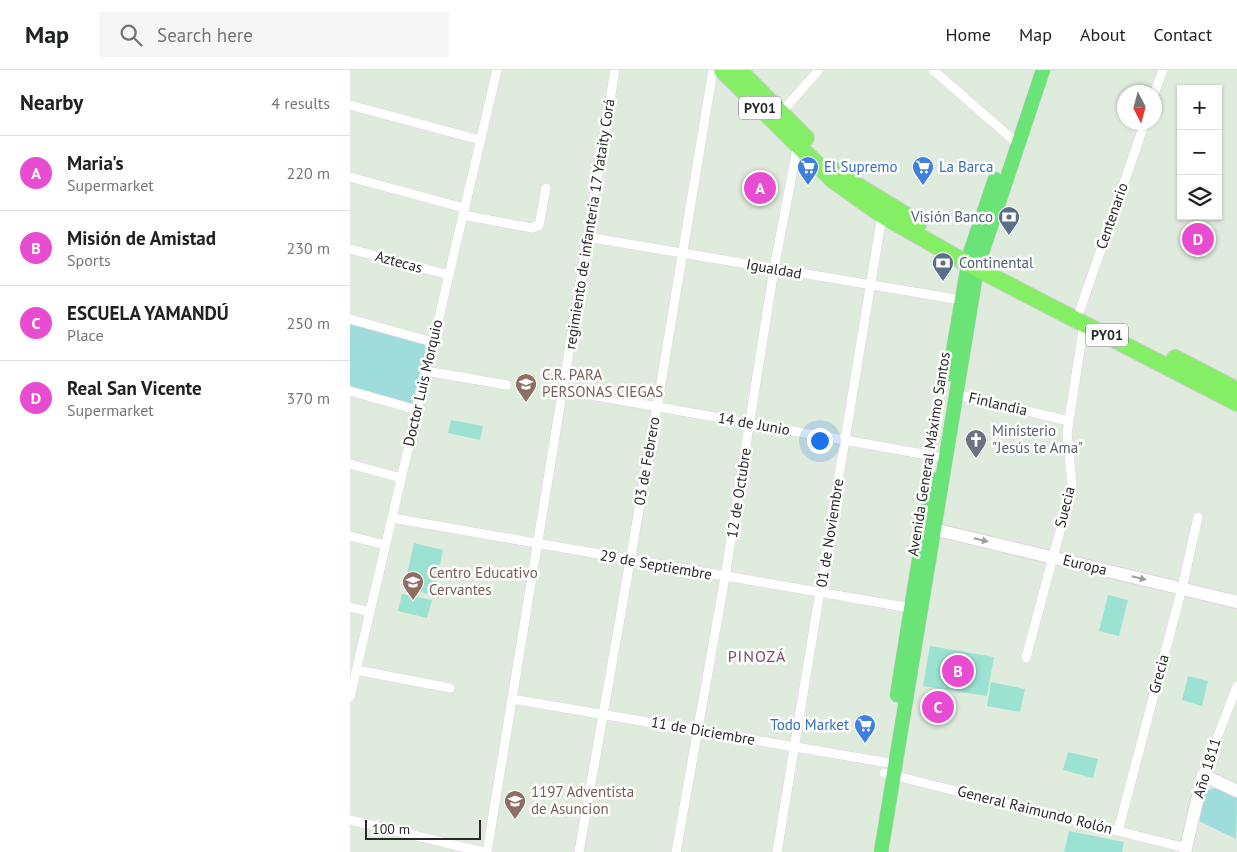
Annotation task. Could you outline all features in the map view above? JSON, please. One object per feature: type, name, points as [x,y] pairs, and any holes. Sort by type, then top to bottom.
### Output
[{"type":"highway","name":"PY01","points":[[722,70],[777,117],[845,190],[882,215],[1082,317],[1237,403]]},
{"type":"highway","name":"PY01","points":[[739,70],[777,117]]},
{"type":"highway","name":"PY01","points":[[800,140],[847,178],[973,260]]},
{"type":"highway","name":"PY01","points":[[1082,317],[1237,390]]},
{"type":"main road","name":"Avenida General Máximo Santos","points":[[873,852],[890,769],[916,609],[940,457],[961,300],[1013,140],[1033,70]]},
{"type":"main road","name":"Avenida General Máximo Santos","points":[[1013,140],[1043,70]]},
{"type":"main road","name":"Avenida General Máximo Santos","points":[[916,609],[933,529],[940,457],[956,394],[973,260]]},
{"type":"main road","name":"Avenida General Máximo Santos","points":[[881,852],[890,769]]},
{"type":"street","name":"Doctor Luis Morquio","points":[[350,697],[352,681],[464,212],[494,70]]},
{"type":"street","name":"regimiento de infanteria 17 Yataity Corá","points":[[485,852],[512,699],[615,70]]},
{"type":"street","name":"03 de Febrero","points":[[579,852],[657,406],[712,70]]},
{"type":"street","points":[[777,117],[819,70]]},
{"type":"street","points":[[933,70],[1013,140]]},
{"type":"street","points":[[1157,85],[1163,70]]},
{"type":"street","points":[[350,105],[480,140]]},
{"type":"street","name":"Centenario","points":[[1082,317],[1142,130]]},
{"type":"street","name":"12 de Octubre","points":[[676,852],[725,577],[774,269],[800,140]]},
{"type":"street","points":[[350,177],[523,228],[539,225],[546,188]]},
{"type":"street","name":"01 de Noviembre","points":[[777,852],[882,215]]},
{"type":"street","name":"Igualdad","points":[[587,237],[961,300]]},
{"type":"street","name":"Aztecas","points":[[350,249],[449,275]]},
{"type":"street","name":"Suecia","points":[[1026,658],[1072,486],[1066,444],[1082,317]]},
{"type":"street","points":[[350,320],[433,342]]},
{"type":"street","points":[[426,371],[507,385]]},
{"type":"street","name":"14 de Junio","points":[[563,390],[940,457]]},
{"type":"street","points":[[350,391],[417,410]]},
{"type":"street","name":"Finlandia","points":[[956,394],[1069,421]]},
{"type":"street","points":[[350,464],[401,478]]},
{"type":"street","name":"Grecia","points":[[1118,831],[1182,588],[1198,517]]},
{"type":"street","name":"29 de Septiembre","points":[[392,518],[820,594],[916,609]]},
{"type":"street","name":"Europa","points":[[933,529],[1052,556],[1237,602]]},
{"type":"street","points":[[350,536],[386,545]]},
{"type":"street","points":[[350,606],[370,612]]},
{"type":"street","points":[[356,670],[450,688]]},
{"type":"street","name":"Año 1811","points":[[1186,850],[1203,775],[1237,686]]},
{"type":"street","name":"11 de Diciembre","points":[[512,699],[604,713],[794,747],[890,769]]},
{"type":"street","name":"General Raimundo Rolón","points":[[890,769],[1186,850]]},
{"type":"street","points":[[1203,775],[1237,791]]},
{"type":"street","points":[[350,820],[485,852]]},
{"type":"shaded area","points":[[350,324],[424,344],[426,348],[412,404],[350,388]]},
{"type":"shaded area","points":[[451,420],[483,426],[480,440],[448,433]]},
{"type":"shaded area","points":[[414,543],[443,550],[433,595],[404,588]]},
{"type":"shaded area","points":[[402,594],[432,600],[427,618],[398,611]]},
{"type":"shaded area","points":[[1108,595],[1128,600],[1119,636],[1099,631]]},
{"type":"shaded area","points":[[930,646],[994,657],[987,696],[923,686]]},
{"type":"shaded area","points":[[1188,676],[1208,681],[1202,706],[1182,700]]},
{"type":"shaded area","points":[[991,682],[1025,689],[1020,712],[987,706]]},
{"type":"shaded area","points":[[1068,752],[1098,759],[1093,778],[1063,770]]},
{"type":"shaded area","points":[[1216,788],[1237,798],[1236,839],[1199,821],[1205,791]]},
{"type":"shaded area","points":[[1069,831],[1124,842],[1122,852],[1064,852]]},
{"type":"place","name":"El Supremo","points":[[808,186]]},
{"type":"place","name":"La Barca","points":[[923,186]]},
{"type":"place","name":"Maria's","points":[[760,188]]},
{"type":"place","name":"Visión Banco","points":[[1009,236]]},
{"type":"place","name":"Real San Vicente","points":[[1198,239]]},
{"type":"place","name":"Continental","points":[[943,282]]},
{"type":"place","name":"C.R. PARA PERSONAS CIEGAS","points":[[526,403]]},
{"type":"place","name":"Ministerio \"Jesús te Ama\"","points":[[976,459]]},
{"type":"place","name":"Centro Educativo Cervantes","points":[[413,601]]},
{"type":"place","name":"Misión de Amistad","points":[[958,671]]},
{"type":"place","name":"ESCUELA YAMANDÚ","points":[[938,707]]},
{"type":"place","name":"Todo Market","points":[[865,744]]},
{"type":"place","name":"1197 Adventista de Asuncion","points":[[515,820]]},
{"type":"district","name":"PINOZÁ","points":[[757,656]]}]
